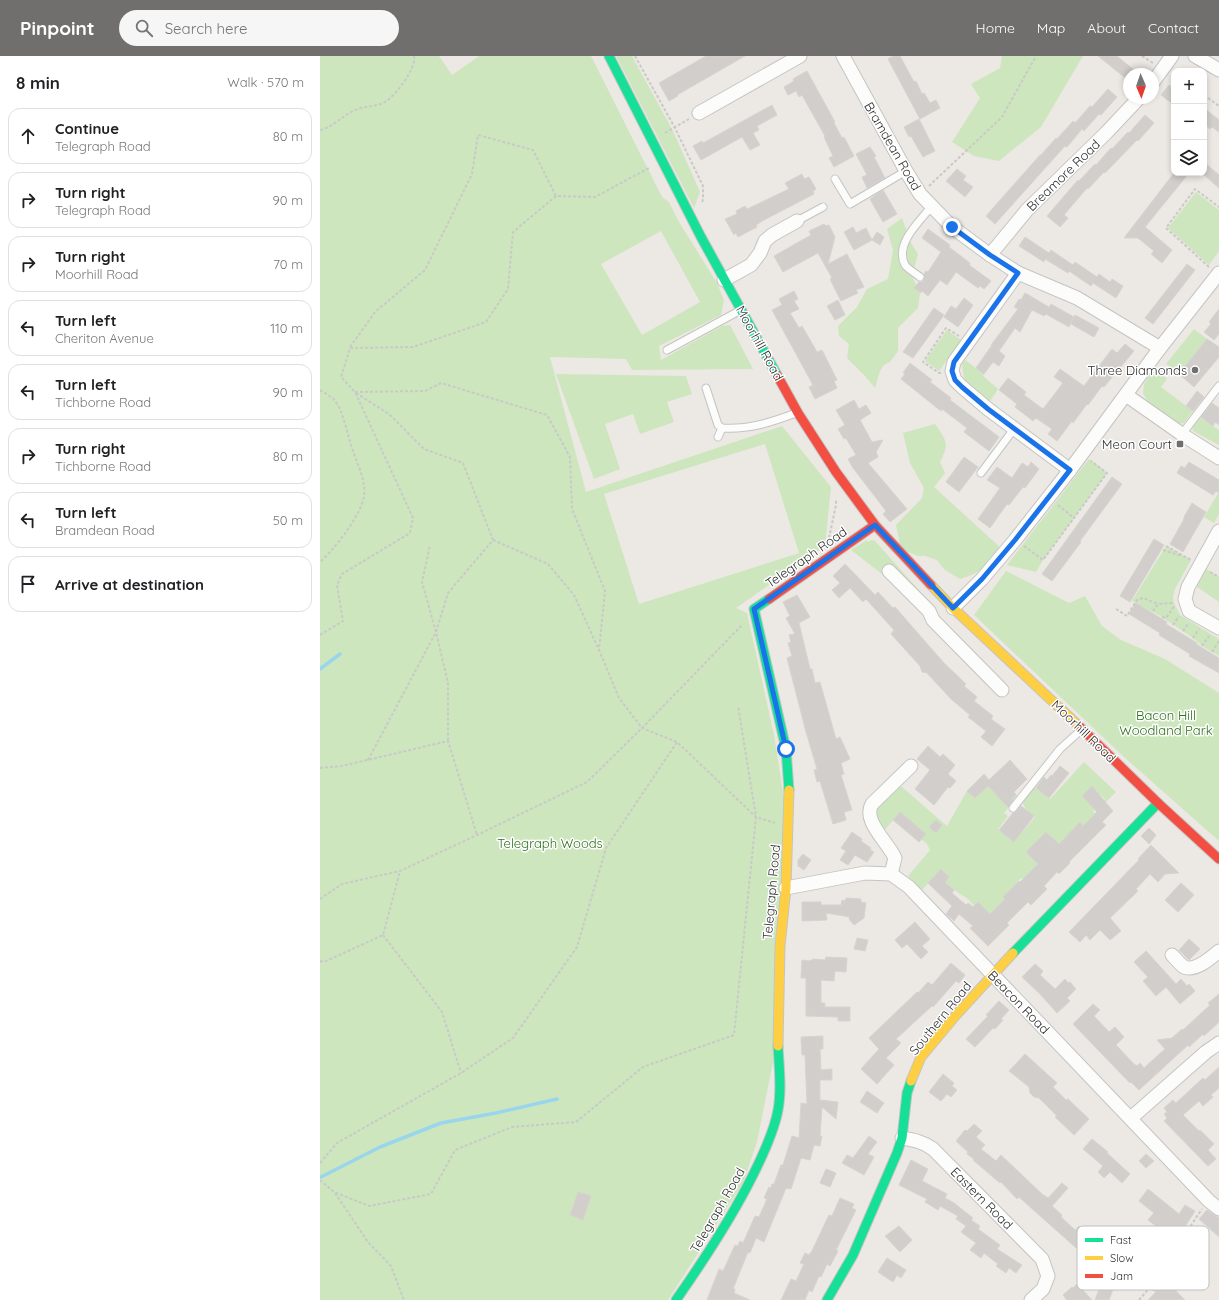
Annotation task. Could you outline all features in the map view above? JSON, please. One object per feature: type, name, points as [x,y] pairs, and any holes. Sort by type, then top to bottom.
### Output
[{"type":"street","name":"Moorhill Road","points":[[609,56],[724,280],[798,413],[836,472],[875,525],[951,606],[1219,859]]},
{"type":"street","points":[[699,113],[800,56]]},
{"type":"street","name":"Bramdean Road","points":[[843,56],[906,172],[920,194],[952,227],[990,255],[1018,273],[1077,298],[1160,348]]},
{"type":"street","points":[[1159,74],[1172,56]]},
{"type":"street","points":[[1195,56],[1219,70]]},
{"type":"street","name":"Breamore Road","points":[[990,255],[1027,210],[1134,104]]},
{"type":"street","points":[[724,280],[751,265],[760,253],[765,241],[772,235],[797,221]]},
{"type":"street","points":[[1018,273],[954,362],[952,371],[955,380],[962,387],[1014,429],[1070,470]]},
{"type":"street","points":[[933,620],[982,579],[1015,540],[1048,496],[1070,470],[1160,348],[1218,274]]},
{"type":"street","points":[[1126,395],[1219,458]]},
{"type":"street","name":"Telegraph Road","points":[[676,1300],[699,1267],[740,1201],[765,1151],[778,1110],[780,1085],[778,1045],[780,946],[786,888],[790,798],[786,749],[754,609],[875,525]]},
{"type":"street","points":[[1215,630],[1189,612],[1185,600],[1188,587],[1219,531]]},
{"type":"street","points":[[889,570],[929,610],[933,620],[1002,690]]},
{"type":"street","points":[[786,888],[865,873],[891,874],[894,858],[870,819],[869,809],[872,804],[911,766]]},
{"type":"street","name":"Southern Road","points":[[827,1300],[853,1255],[897,1153],[902,1138],[908,1093],[913,1074],[921,1058],[956,1015],[993,974],[1158,803]]},
{"type":"street","name":"Beacon Road","points":[[891,874],[909,888],[993,974],[1214,1205]]},
{"type":"street","points":[[1172,955],[1185,967],[1190,968],[1201,964],[1219,951]]},
{"type":"street","points":[[1131,1118],[1206,1052],[1219,1043]]},
{"type":"street","name":"Eastern Road","points":[[902,1138],[919,1141],[934,1149],[1042,1259],[1048,1276],[1043,1289],[1031,1300]]},
{"type":"lane","points":[[835,179],[850,204],[906,172]]},
{"type":"lane","points":[[797,221],[823,206]]},
{"type":"lane","points":[[920,276],[906,266],[902,251],[905,240],[932,206]]},
{"type":"lane","points":[[668,350],[741,309]]},
{"type":"lane","points":[[1182,434],[1219,386]]},
{"type":"lane","points":[[706,388],[718,425],[722,428],[752,427],[766,424],[798,413]]},
{"type":"lane","points":[[718,438],[722,428]]},
{"type":"lane","points":[[981,473],[1014,429]]},
{"type":"lane","points":[[1013,808],[1060,749],[1082,729]]},
{"type":"path","points":[[320,130],[328,128],[356,110],[384,103],[400,88],[412,66],[415,59],[414,56]]},
{"type":"path","points":[[635,56],[675,128],[702,186],[703,199],[700,210]]},
{"type":"path","points":[[920,194],[1002,117],[1036,56]]},
{"type":"path","points":[[1207,97],[1219,106]]},
{"type":"path","points":[[652,141],[699,113]]},
{"type":"path","points":[[556,196],[533,150],[478,135],[472,174],[425,270],[375,312],[350,348],[341,377],[355,392],[389,414],[424,449],[463,463],[493,540],[548,564],[574,595],[619,698],[642,728],[677,742],[756,817],[789,829]]},
{"type":"path","points":[[350,348],[413,347],[486,322],[508,289],[513,232],[556,196],[595,197],[662,161]]},
{"type":"path","points":[[1218,274],[1166,228],[1195,189],[1219,207]]},
{"type":"path","points":[[952,371],[939,373],[923,362],[946,328],[968,343]]},
{"type":"path","points":[[355,392],[425,391],[441,383],[547,414],[570,457],[572,509],[605,591],[599,650]]},
{"type":"path","points":[[320,390],[333,398],[339,407],[362,475],[364,487],[364,497],[361,508],[345,533],[320,562]]},
{"type":"path","points":[[320,635],[343,621],[337,585],[342,574],[410,533],[413,518],[355,392]]},
{"type":"path","points":[[1015,540],[1043,560],[1107,473],[1082,454]]},
{"type":"path","points":[[1048,496],[1074,518]]},
{"type":"path","points":[[829,539],[836,498]]},
{"type":"path","points":[[368,760],[436,632],[448,594],[493,540]]},
{"type":"path","points":[[430,545],[422,582],[448,683],[448,741],[477,835]]},
{"type":"path","points":[[1166,546],[1200,565]]},
{"type":"path","points":[[1163,550],[1178,556],[1182,555]]},
{"type":"path","points":[[1116,609],[1127,616],[1137,600],[1144,598],[1158,604],[1175,604],[1166,618],[1162,617]]},
{"type":"path","points":[[1153,611],[1158,604]]},
{"type":"path","points":[[320,898],[342,884],[400,871],[587,782],[745,622],[754,609]]},
{"type":"path","points":[[1173,625],[1180,615]]},
{"type":"path","points":[[1183,631],[1190,621]]},
{"type":"path","points":[[1193,638],[1200,627]]},
{"type":"path","points":[[1202,646],[1215,630]]},
{"type":"path","points":[[1212,652],[1219,641]]},
{"type":"path","points":[[334,1192],[369,1206],[432,1194],[455,1150],[512,1127],[576,1122],[643,1067],[734,1035],[756,817],[738,706]]},
{"type":"path","points":[[320,768],[342,766],[448,741]]},
{"type":"path","points":[[320,1164],[337,1143],[462,1073],[513,1038],[577,947],[606,848],[677,742]]},
{"type":"path","points":[[383,935],[400,871]]},
{"type":"path","points":[[383,935],[442,1012],[462,1073]]},
{"type":"path","points":[[320,961],[324,962],[383,935]]},
{"type":"path","points":[[320,1180],[334,1192],[368,1242],[391,1266],[404,1300]]},
{"type":"path","points":[[1190,1226],[1199,1212],[1214,1205]]},
{"type":"path","points":[[1138,1300],[1147,1290]]},
{"type":"green space","name":"Telegraph Woods","points":[[320,56],[439,56],[452,75],[479,56],[591,56],[662,197],[669,202],[679,222],[717,283],[724,300],[721,315],[659,346],[661,360],[722,326],[730,325],[753,369],[632,370],[626,359],[550,357],[586,492],[782,426],[831,487],[825,546],[736,608],[747,613],[774,735],[785,805],[773,1062],[757,1142],[743,1183],[668,1300],[320,1300]],"holes":[[[661,231],[700,302],[642,335],[601,264]],[[765,444],[799,553],[639,604],[604,494]]]},
{"type":"green space","points":[[616,56],[632,56],[673,131],[700,192],[694,208]]},
{"type":"green space","points":[[1002,56],[1083,56],[1041,127],[999,161],[974,156],[952,142],[980,98],[971,84],[1000,68]]},
{"type":"green space","points":[[1196,192],[1219,210],[1219,251],[1209,265],[1168,228]]},
{"type":"green space","points":[[902,218],[911,243],[918,254],[912,276],[920,293],[918,308],[898,328],[898,351],[890,362],[884,365],[880,371],[875,388],[847,358],[849,344],[839,336],[838,326],[857,307],[867,289],[888,279],[893,250],[887,229]]},
{"type":"green space","points":[[1194,329],[1207,339],[1179,374],[1166,364]]},
{"type":"green space","points":[[947,330],[961,340],[939,371],[925,361]]},
{"type":"green space","points":[[965,360],[984,374],[983,376],[998,389],[990,401],[964,379],[962,365]]},
{"type":"green space","points":[[1154,368],[1167,379],[1161,387],[1193,411],[1184,423],[1176,424],[1149,404],[1143,393],[1144,384]]},
{"type":"green space","points":[[556,374],[686,376],[692,394],[667,402],[674,422],[640,434],[633,414],[605,424],[620,469],[594,479]]},
{"type":"green space","points":[[1198,416],[1219,430],[1219,445],[1193,431],[1192,426]]},
{"type":"green space","points":[[935,424],[944,438],[946,446],[940,462],[945,473],[934,487],[1002,549],[984,568],[974,574],[960,579],[945,570],[937,560],[925,556],[918,556],[901,549],[896,525],[922,498],[924,488],[910,463],[903,433]]},
{"type":"green space","points":[[1089,459],[1107,473],[1043,560],[1036,572],[1007,565]]},
{"type":"green space","points":[[1219,492],[1219,514],[1214,523],[1204,517]]},
{"type":"green space","points":[[867,540],[867,542],[872,540],[875,541],[933,606],[888,567],[882,574],[851,550]]},
{"type":"green space","points":[[1166,546],[1191,560],[1175,589],[1173,597],[1174,603],[1180,615],[1219,639],[1219,656],[1202,646],[1162,617],[1132,601]]},
{"type":"green space","points":[[1200,565],[1219,577],[1219,602],[1190,582]]},
{"type":"green space","name":"Bacon Hill Woodland Park","points":[[1006,571],[1069,603],[1085,596],[1102,626],[1121,640],[1165,659],[1219,693],[1219,841],[1124,757],[974,615]]},
{"type":"green space","points":[[1084,762],[1116,792],[1105,803],[1103,801],[1105,799],[1092,787],[1082,796],[1095,809],[1093,811],[1096,814],[1079,831],[1075,827],[1070,833],[1063,847],[1059,843],[1031,871],[1034,875],[1027,883],[1021,878],[1003,897],[1005,899],[985,918],[968,899],[954,890],[945,881],[949,877],[942,869],[922,890],[908,876],[930,850],[927,844],[921,839],[900,812],[884,831],[876,820],[876,810],[882,801],[899,787],[902,787],[947,826],[967,791],[975,798],[991,782],[1007,804],[1016,795],[1018,796],[1004,813],[1008,816],[998,829],[1014,842],[1035,817],[1026,808],[1023,802],[1033,786],[1050,799]]},
{"type":"building","points":[[706,56],[745,56],[669,101],[659,83]]},
{"type":"building","points":[[893,56],[900,56],[914,82],[916,81],[922,94],[924,93],[930,103],[936,100],[940,108],[920,119],[888,59]]},
{"type":"building","points":[[1098,56],[1117,56],[1132,68],[1123,68],[1123,76]]},
{"type":"building","points":[[807,71],[835,122],[834,123],[842,138],[844,137],[854,156],[834,167],[829,158],[833,156],[824,137],[825,136],[802,95],[799,97],[796,91],[788,95],[784,87],[794,81],[793,79]]},
{"type":"building","points":[[1169,85],[1171,87],[1171,103],[1161,95]]},
{"type":"building","points":[[1108,89],[1117,97],[1101,115],[1099,114],[1084,131],[1082,129],[1067,147],[1065,146],[995,224],[986,216],[1056,138],[1057,139],[1073,121],[1075,123],[1090,106],[1092,107]]},
{"type":"building","points":[[772,105],[777,115],[757,126],[759,130],[753,133],[760,145],[750,150],[742,137],[701,160],[693,146],[702,141],[703,143]]},
{"type":"building","points":[[1207,110],[1219,120],[1219,132],[1212,127],[1210,129],[1207,126]]},
{"type":"building","points":[[1145,115],[1154,123],[1138,141],[1137,140],[1088,189],[1087,188],[1064,215],[1068,218],[1060,227],[1047,216],[1078,180],[1079,181],[1095,164],[1096,165],[1128,132],[1129,133]]},
{"type":"building","points":[[919,119],[935,151],[923,157],[904,127]]},
{"type":"building","points":[[870,147],[876,156],[874,157],[885,178],[867,188],[862,177],[867,175],[856,154]]},
{"type":"building","points":[[1207,165],[1219,175],[1219,188],[1205,176],[1207,176]]},
{"type":"building","points":[[957,169],[966,176],[963,180],[973,187],[965,197],[946,181]]},
{"type":"building","points":[[802,174],[804,179],[809,177],[816,189],[813,191],[814,194],[764,220],[756,225],[757,227],[738,237],[736,233],[734,235],[725,219],[737,214],[736,211],[745,206],[747,209],[789,189],[785,183]]},
{"type":"building","points":[[1172,176],[1187,176],[1145,227],[1172,250],[1162,263],[1151,254],[1154,251],[1138,238],[1124,238]]},
{"type":"building","points":[[883,190],[897,214],[883,222],[870,199]]},
{"type":"building","points":[[824,224],[826,226],[829,225],[835,237],[828,264],[847,254],[864,287],[856,290],[858,293],[841,301],[830,279],[832,278],[818,253],[783,272],[774,256],[811,235],[809,231]]},
{"type":"building","points":[[853,227],[856,233],[866,228],[872,240],[854,250],[844,232]]},
{"type":"building","points":[[928,229],[950,245],[949,247],[970,263],[969,265],[991,281],[984,289],[980,286],[978,288],[956,272],[947,285],[940,280],[928,296],[922,291],[921,293],[914,288],[919,282],[924,280],[924,274],[926,271],[928,272],[941,252],[922,238]]},
{"type":"building","points":[[877,232],[884,237],[880,245],[872,240]]},
{"type":"building","points":[[1025,237],[1049,253],[1051,250],[1073,265],[1075,262],[1097,277],[1099,274],[1110,282],[1112,279],[1123,286],[1116,298],[1093,283],[1091,286],[1069,271],[1068,273],[1045,259],[1044,262],[1019,246]]},
{"type":"building","points":[[1187,264],[1195,270],[1153,324],[1145,318]]},
{"type":"building","points":[[794,291],[798,299],[794,301],[799,309],[790,313],[799,328],[802,326],[817,352],[822,350],[837,380],[834,381],[837,388],[815,399],[809,387],[813,385],[772,310],[782,305],[779,299]]},
{"type":"building","points":[[1025,293],[1049,308],[1051,304],[1074,317],[1069,327],[1046,314],[1044,316],[1032,310],[1020,332],[1015,328],[999,351],[1005,356],[999,366],[993,362],[984,374],[976,368],[1018,309],[1014,307]]},
{"type":"building","points":[[964,298],[973,305],[958,327],[944,317],[951,306],[956,309]]},
{"type":"building","points":[[838,300],[845,315],[835,320],[827,306]]},
{"type":"building","points":[[934,308],[944,315],[913,358],[903,352]]},
{"type":"building","points":[[1219,309],[1219,334],[1214,340],[1204,332],[1211,324],[1209,322]]},
{"type":"building","points":[[1075,315],[1099,328],[1094,337],[1071,324]]},
{"type":"building","points":[[1207,339],[1219,347],[1219,357],[1194,387],[1179,374]]},
{"type":"building","points":[[1125,344],[1134,351],[1104,387],[1102,386],[1073,423],[1072,421],[1057,441],[1048,434],[1052,429],[1036,418],[1033,421],[1015,407],[1017,404],[999,390],[1008,378],[1026,392],[1024,395],[1043,409],[1063,383],[1054,377],[1060,369],[1084,386],[1112,349],[1117,353]]},
{"type":"building","points":[[910,363],[932,380],[930,382],[951,398],[950,400],[999,437],[989,451],[964,432],[967,428],[942,409],[941,411],[901,379]]},
{"type":"building","points":[[1197,391],[1204,397],[1193,411],[1186,406]]},
{"type":"building","points":[[854,400],[859,409],[866,405],[871,413],[860,420],[872,442],[883,440],[876,452],[878,457],[868,463],[907,509],[890,522],[883,514],[886,511],[853,468],[848,459],[856,455],[846,438],[844,439],[838,429],[845,425],[836,410]]},
{"type":"building","points":[[1212,403],[1219,408],[1219,425],[1215,422],[1213,426],[1201,417]]},
{"type":"building","points":[[964,457],[978,467],[959,492],[946,482]]},
{"type":"building","points":[[1031,462],[1039,469],[1025,488],[1023,487],[1009,505],[1007,504],[990,528],[978,519],[1000,488],[987,480],[997,467],[1012,478],[1022,463],[1028,467]]},
{"type":"building","points":[[1189,462],[1219,480],[1219,493],[1216,491],[1213,495],[1177,473],[1181,466],[1185,468]]},
{"type":"building","points":[[1112,477],[1122,484],[1052,581],[1042,574]]},
{"type":"building","points":[[1192,503],[1206,512],[1183,552],[1170,544]]},
{"type":"building","points":[[1154,539],[1164,545],[1130,602],[1120,596]]},
{"type":"building","points":[[845,564],[875,595],[878,592],[893,608],[895,607],[944,663],[966,684],[964,686],[977,697],[974,701],[993,716],[991,719],[1005,729],[992,746],[981,737],[986,731],[968,717],[970,715],[951,699],[927,673],[922,672],[920,666],[891,634],[894,630],[866,599],[863,602],[850,588],[839,598],[832,590],[840,583],[833,576]]},
{"type":"building","points":[[797,595],[810,617],[799,623],[810,669],[812,669],[815,683],[820,682],[836,739],[840,737],[850,759],[841,763],[844,774],[841,775],[852,810],[844,812],[846,820],[833,824],[820,781],[817,782],[814,770],[817,769],[787,658],[792,656],[788,643],[791,642],[789,635],[795,634],[786,618],[790,616],[783,602]]},
{"type":"building","points":[[1136,603],[1167,622],[1166,624],[1219,658],[1219,673],[1189,656],[1190,654],[1159,635],[1160,633],[1129,614]]},
{"type":"building","points":[[928,746],[940,757],[943,754],[955,765],[948,774],[956,781],[950,788],[948,787],[934,805],[915,789],[930,770],[917,759]]},
{"type":"building","points":[[1010,760],[1027,779],[1014,792],[1016,795],[1008,807],[988,786],[975,798],[967,791],[984,774],[989,780]]},
{"type":"building","points":[[1060,766],[1069,773],[1049,798],[1036,788],[1044,777],[1047,780]]},
{"type":"building","points":[[1092,786],[1113,811],[1102,822],[1106,825],[1059,874],[1057,872],[1044,886],[1047,889],[1031,905],[1028,902],[1007,923],[1009,925],[988,946],[970,928],[973,926],[959,914],[954,921],[946,914],[952,906],[928,883],[941,869],[949,877],[945,882],[954,890],[952,893],[966,905],[968,903],[973,907],[978,902],[990,914],[1005,899],[1003,897],[1038,864],[1026,852],[1046,832],[1059,844],[1080,822],[1083,826],[1097,812],[1082,796]]},
{"type":"building","points":[[1021,806],[1034,816],[1014,842],[999,830]]},
{"type":"building","points":[[900,812],[926,834],[919,842],[893,820]]},
{"type":"building","points":[[936,820],[942,825],[936,833],[929,827]]},
{"type":"building","points":[[1149,828],[1156,835],[1149,844],[1141,836]]},
{"type":"building","points":[[852,832],[862,839],[861,841],[874,852],[867,862],[855,855],[848,865],[840,860],[846,851],[841,848]]},
{"type":"building","points":[[1151,845],[1179,873],[1165,874],[1158,882],[1150,874],[1136,889],[1138,891],[1110,918],[1121,931],[1110,940],[1100,930],[1090,940],[1086,935],[1080,942],[1069,932],[1139,860],[1138,859]]},
{"type":"building","points":[[803,854],[811,860],[804,870],[798,866],[798,860]]},
{"type":"building","points":[[1181,883],[1194,895],[1178,912],[1165,900]]},
{"type":"building","points":[[846,898],[861,899],[861,902],[866,903],[864,918],[854,925],[849,919],[850,917],[826,913],[827,920],[802,921],[802,902],[821,902],[821,905],[841,905],[842,900],[845,901]]},
{"type":"building","points":[[915,922],[930,939],[922,946],[928,952],[921,959],[907,944],[902,948],[895,940]]},
{"type":"building","points":[[857,938],[868,940],[865,951],[854,949]]},
{"type":"building","points":[[1189,939],[1200,949],[1189,960],[1179,950]]},
{"type":"building","points":[[1146,951],[1176,984],[1181,979],[1187,986],[1189,984],[1195,991],[1180,1004],[1166,987],[1156,996],[1143,981],[1148,977],[1134,962]]},
{"type":"building","points":[[826,957],[847,958],[846,972],[835,971],[834,981],[821,980],[821,1003],[825,1003],[825,1007],[850,1007],[850,1021],[838,1021],[838,1017],[806,1016],[806,978],[801,978],[802,960],[825,960]]},
{"type":"building","points":[[951,963],[965,975],[959,983],[956,981],[933,1007],[932,1006],[896,1039],[901,1043],[886,1058],[894,1065],[877,1084],[861,1069],[879,1049],[869,1038],[928,982],[932,985]]},
{"type":"building","points":[[1035,964],[1043,971],[1040,975],[1055,989],[1065,979],[1076,989],[1067,998],[1070,1001],[1057,1013],[1022,977]]},
{"type":"building","points":[[1219,994],[1219,1022],[1204,1036],[1203,1034],[1189,1047],[1188,1045],[1139,1090],[1131,1082],[1130,1083],[1073,1024],[1093,1004],[1100,1010],[1094,1016],[1109,1032],[1115,1027],[1124,1037],[1116,1045],[1134,1064],[1137,1066],[1140,1063],[1144,1068],[1165,1049],[1157,1040],[1172,1038],[1182,1029],[1183,1030],[1210,1005],[1208,1003]]},
{"type":"building","points":[[999,1001],[1009,1010],[995,1029],[993,1028],[975,1047],[966,1039],[988,1016],[986,1015]]},
{"type":"building","points":[[823,1036],[823,1049],[820,1049],[821,1070],[832,1069],[832,1080],[820,1080],[820,1100],[838,1102],[836,1119],[822,1107],[820,1136],[822,1136],[820,1146],[814,1145],[810,1160],[801,1158],[791,1189],[786,1188],[764,1242],[756,1238],[750,1253],[748,1252],[733,1289],[735,1289],[734,1293],[750,1300],[707,1300],[719,1269],[723,1271],[735,1245],[738,1246],[740,1241],[743,1243],[755,1216],[759,1217],[767,1199],[764,1198],[769,1187],[771,1188],[772,1184],[774,1184],[781,1165],[783,1165],[792,1136],[799,1138],[801,1103],[807,1104],[805,1055],[802,1055],[801,1037]]},
{"type":"building","points":[[1025,1054],[1057,1083],[1053,1087],[1089,1119],[1074,1135],[1055,1117],[1057,1116],[1039,1098],[1034,1097],[1030,1093],[1029,1087],[1009,1071]]},
{"type":"building","points":[[1219,1067],[1219,1088],[1211,1095],[1213,1097],[1203,1106],[1199,1101],[1183,1115],[1214,1144],[1208,1150],[1216,1159],[1208,1166],[1164,1121],[1167,1118],[1164,1114],[1167,1112],[1164,1108],[1173,1100],[1176,1103],[1203,1078],[1205,1080]]},
{"type":"building","points":[[943,1074],[954,1083],[952,1086],[957,1090],[951,1097],[947,1094],[941,1101],[929,1092]]},
{"type":"building","points":[[867,1091],[884,1103],[877,1113],[860,1102]]},
{"type":"building","points":[[974,1124],[982,1131],[976,1137],[985,1145],[981,1149],[996,1161],[1001,1155],[1048,1198],[1062,1183],[1068,1188],[1052,1206],[1075,1230],[1077,1228],[1077,1249],[1019,1197],[1017,1199],[1001,1182],[1000,1183],[967,1154],[968,1152],[956,1141],[965,1130],[967,1131]]},
{"type":"building","points":[[869,1136],[877,1142],[868,1154],[874,1157],[864,1175],[842,1163],[847,1155],[853,1158]]},
{"type":"building","points":[[1092,1139],[1108,1152],[1107,1153],[1130,1174],[1122,1183],[1110,1172],[1104,1178],[1098,1172],[1103,1166],[1083,1149]]},
{"type":"building","points":[[1146,1154],[1154,1161],[1146,1168],[1139,1161]]},
{"type":"building","points":[[911,1160],[928,1169],[922,1181],[947,1194],[945,1198],[973,1218],[971,1220],[980,1226],[978,1229],[1000,1245],[997,1249],[1022,1265],[1016,1273],[1009,1268],[1006,1273],[996,1266],[998,1264],[984,1253],[981,1258],[970,1250],[976,1243],[961,1232],[966,1226],[956,1219],[958,1216],[940,1206],[938,1210],[925,1202],[927,1199],[899,1185]]},
{"type":"building","points":[[826,1169],[836,1173],[830,1187],[820,1183]]},
{"type":"building","points":[[1148,1189],[1179,1214],[1185,1205],[1195,1211],[1185,1226],[1156,1226],[1148,1220],[1154,1213],[1139,1201]]},
{"type":"building","points":[[578,1192],[591,1196],[583,1220],[570,1215]]},
{"type":"building","points":[[840,1198],[854,1204],[852,1208],[856,1210],[836,1250],[838,1251],[830,1266],[827,1264],[821,1277],[819,1276],[812,1292],[809,1290],[805,1300],[781,1300],[791,1279],[796,1281],[804,1264],[800,1263],[805,1253],[809,1255],[811,1253],[829,1215],[832,1216]]},
{"type":"building","points":[[1207,1210],[1219,1218],[1219,1237],[1209,1228],[1209,1226],[1207,1226],[1199,1219]]},
{"type":"building","points":[[899,1226],[912,1240],[900,1252],[885,1236]]},
{"type":"building","points":[[887,1258],[906,1270],[901,1278],[897,1275],[893,1282],[878,1272]]},
{"type":"building","points":[[1077,1284],[1077,1290],[1083,1290],[1092,1300],[1067,1300],[1063,1295],[1072,1287],[1073,1288]]},
{"type":"building","points":[[1099,1290],[1113,1290],[1109,1300],[1095,1300]]},
{"type":"building","points":[[1153,1290],[1177,1290],[1176,1291],[1185,1300],[1148,1300],[1156,1292]]},
{"type":"waterway","points":[[320,669],[340,654]]},
{"type":"waterway","points":[[321,1177],[380,1147],[441,1123],[496,1113],[557,1099]]},
{"type":"traffic: fast","points":[[609,56],[701,237],[777,375]]},
{"type":"traffic: fast","points":[[769,599],[754,609],[786,749],[789,790]]},
{"type":"traffic: fast","points":[[1013,953],[1158,803]]},
{"type":"traffic: fast","points":[[676,1300],[707,1254],[745,1191],[768,1143],[774,1127],[780,1094],[778,1046]]},
{"type":"traffic: fast","points":[[827,1300],[853,1255],[897,1153],[902,1138],[907,1093],[911,1081]]},
{"type":"traffic: slow","points":[[931,585],[953,608],[1080,727]]},
{"type":"traffic: slow","points":[[778,1046],[780,946],[786,888],[789,790]]},
{"type":"traffic: slow","points":[[911,1081],[921,1057],[956,1015],[1013,953]]},
{"type":"traffic: jam","points":[[777,375],[798,413],[836,472],[875,525],[931,585]]},
{"type":"traffic: jam","points":[[769,599],[875,525]]},
{"type":"traffic: jam","points":[[1080,727],[1158,803],[1219,859]]},
{"type":"place","name":"Three Diamonds","points":[[1195,370]]},
{"type":"place","name":"Meon Court","points":[[1180,444]]},
{"type":"route","points":[[786,749],[754,609],[875,525],[953,608],[982,579],[1070,470],[988,409],[955,380],[952,371],[954,362],[1018,273],[990,255],[952,227]]}]
